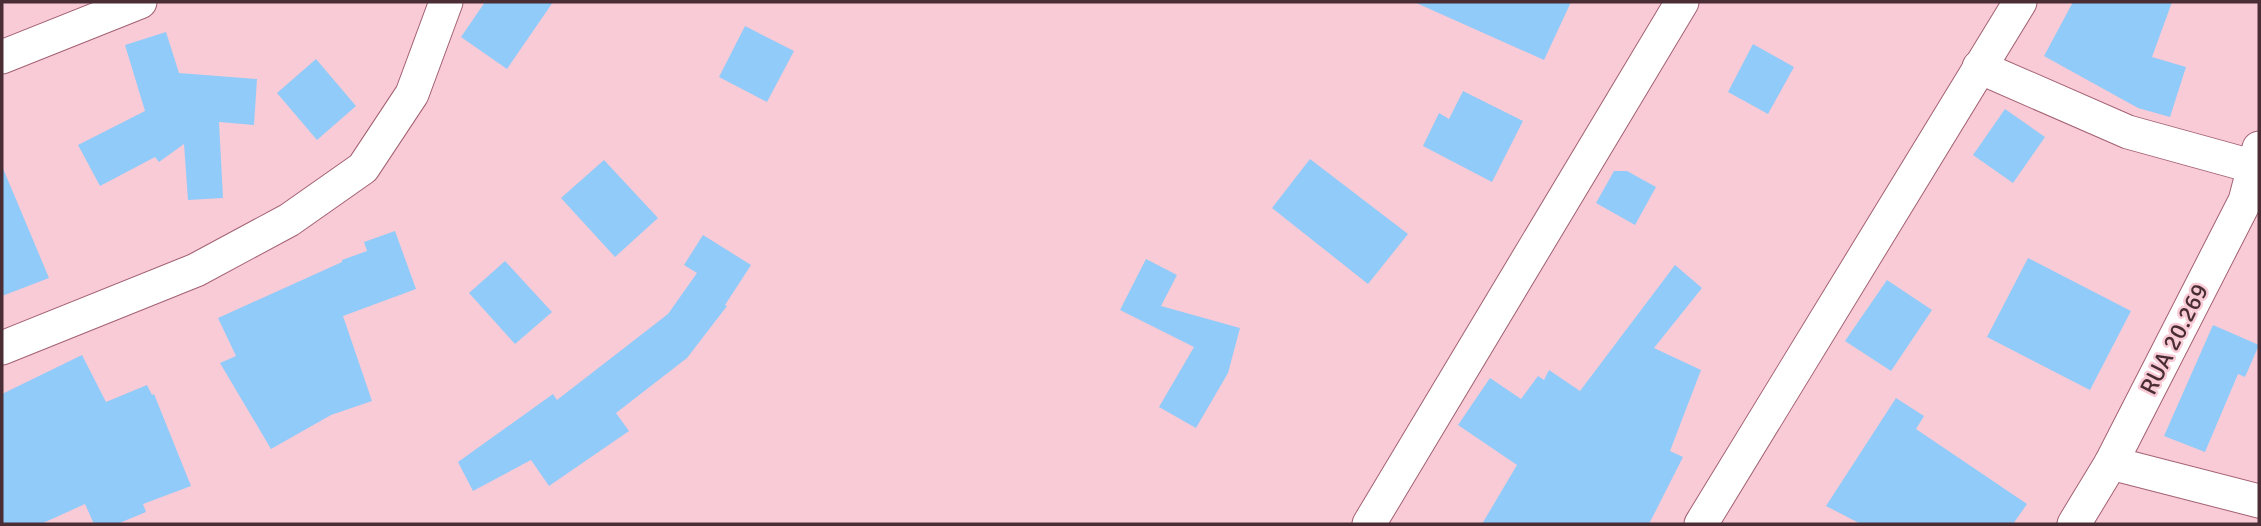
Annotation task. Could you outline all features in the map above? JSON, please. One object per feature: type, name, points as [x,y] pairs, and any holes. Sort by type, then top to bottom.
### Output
[{"type":"street","points":[[2,57],[140,2]]},
{"type":"street","points":[[2,348],[196,270],[289,220],[363,168],[412,94],[446,2]]},
{"type":"street","points":[[1369,524],[1682,2]]},
{"type":"street","points":[[1701,524],[2020,2]]},
{"type":"street","points":[[1979,67],[2128,132],[2257,158]]},
{"type":"street","name":"RUA 20.269","points":[[2074,524],[2111,463],[2252,203],[2257,158]]},
{"type":"street","points":[[2111,463],[2259,501]]},
{"type":"building","points":[[485,2],[553,2],[507,69],[461,37]]},
{"type":"building","points":[[1414,2],[1571,2],[1544,60]]},
{"type":"building","points":[[2073,2],[2172,2],[2152,57],[2186,67],[2170,117],[2138,108],[2044,56]]},
{"type":"building","points":[[745,26],[794,51],[767,102],[719,77]]},
{"type":"building","points":[[166,32],[179,73],[257,79],[254,125],[219,122],[223,198],[188,200],[184,144],[159,162],[155,157],[100,186],[78,145],[145,111],[125,45]]},
{"type":"building","points":[[1753,44],[1794,67],[1768,114],[1728,92]]},
{"type":"building","points":[[316,59],[356,106],[317,140],[277,93]]},
{"type":"building","points":[[1463,91],[1523,121],[1492,182],[1423,146],[1439,113],[1449,119]]},
{"type":"building","points":[[2005,109],[2045,137],[2013,183],[1973,155]]},
{"type":"building","points":[[1310,159],[1408,234],[1368,284],[1272,208]]},
{"type":"building","points":[[604,160],[658,218],[615,257],[561,198]]},
{"type":"building","points":[[2,166],[49,278],[2,296]]},
{"type":"building","points":[[1614,171],[1627,171],[1656,187],[1635,225],[1596,203]]},
{"type":"building","points":[[395,231],[416,289],[343,316],[372,401],[331,415],[271,449],[220,363],[236,356],[218,318],[367,251],[364,242]]},
{"type":"building","points":[[703,235],[751,265],[725,305],[727,306],[687,358],[616,413],[629,431],[549,486],[531,460],[473,491],[458,462],[553,394],[557,400],[668,314],[697,273],[684,265]]},
{"type":"building","points":[[2028,258],[2131,311],[2090,390],[1987,337]]},
{"type":"building","points":[[1146,259],[1177,275],[1161,306],[1240,328],[1228,373],[1196,428],[1159,407],[1194,347],[1120,310]]},
{"type":"building","points":[[505,261],[552,312],[515,344],[469,293]]},
{"type":"building","points":[[1675,265],[1702,288],[1654,348],[1701,370],[1670,451],[1683,457],[1649,524],[1482,524],[1517,465],[1458,425],[1490,378],[1521,399],[1538,376],[1544,380],[1549,370],[1580,391]]},
{"type":"building","points":[[1887,280],[1932,310],[1891,371],[1845,341]]},
{"type":"building","points":[[2213,325],[2259,345],[2245,377],[2238,374],[2205,452],[2164,436]]},
{"type":"building","points":[[82,355],[106,402],[147,385],[152,395],[154,394],[191,486],[143,504],[146,512],[117,524],[94,524],[85,504],[41,524],[2,524],[2,394]]},
{"type":"building","points":[[1896,398],[1924,416],[1916,429],[2027,504],[2013,524],[1861,524],[1826,506]]}]
